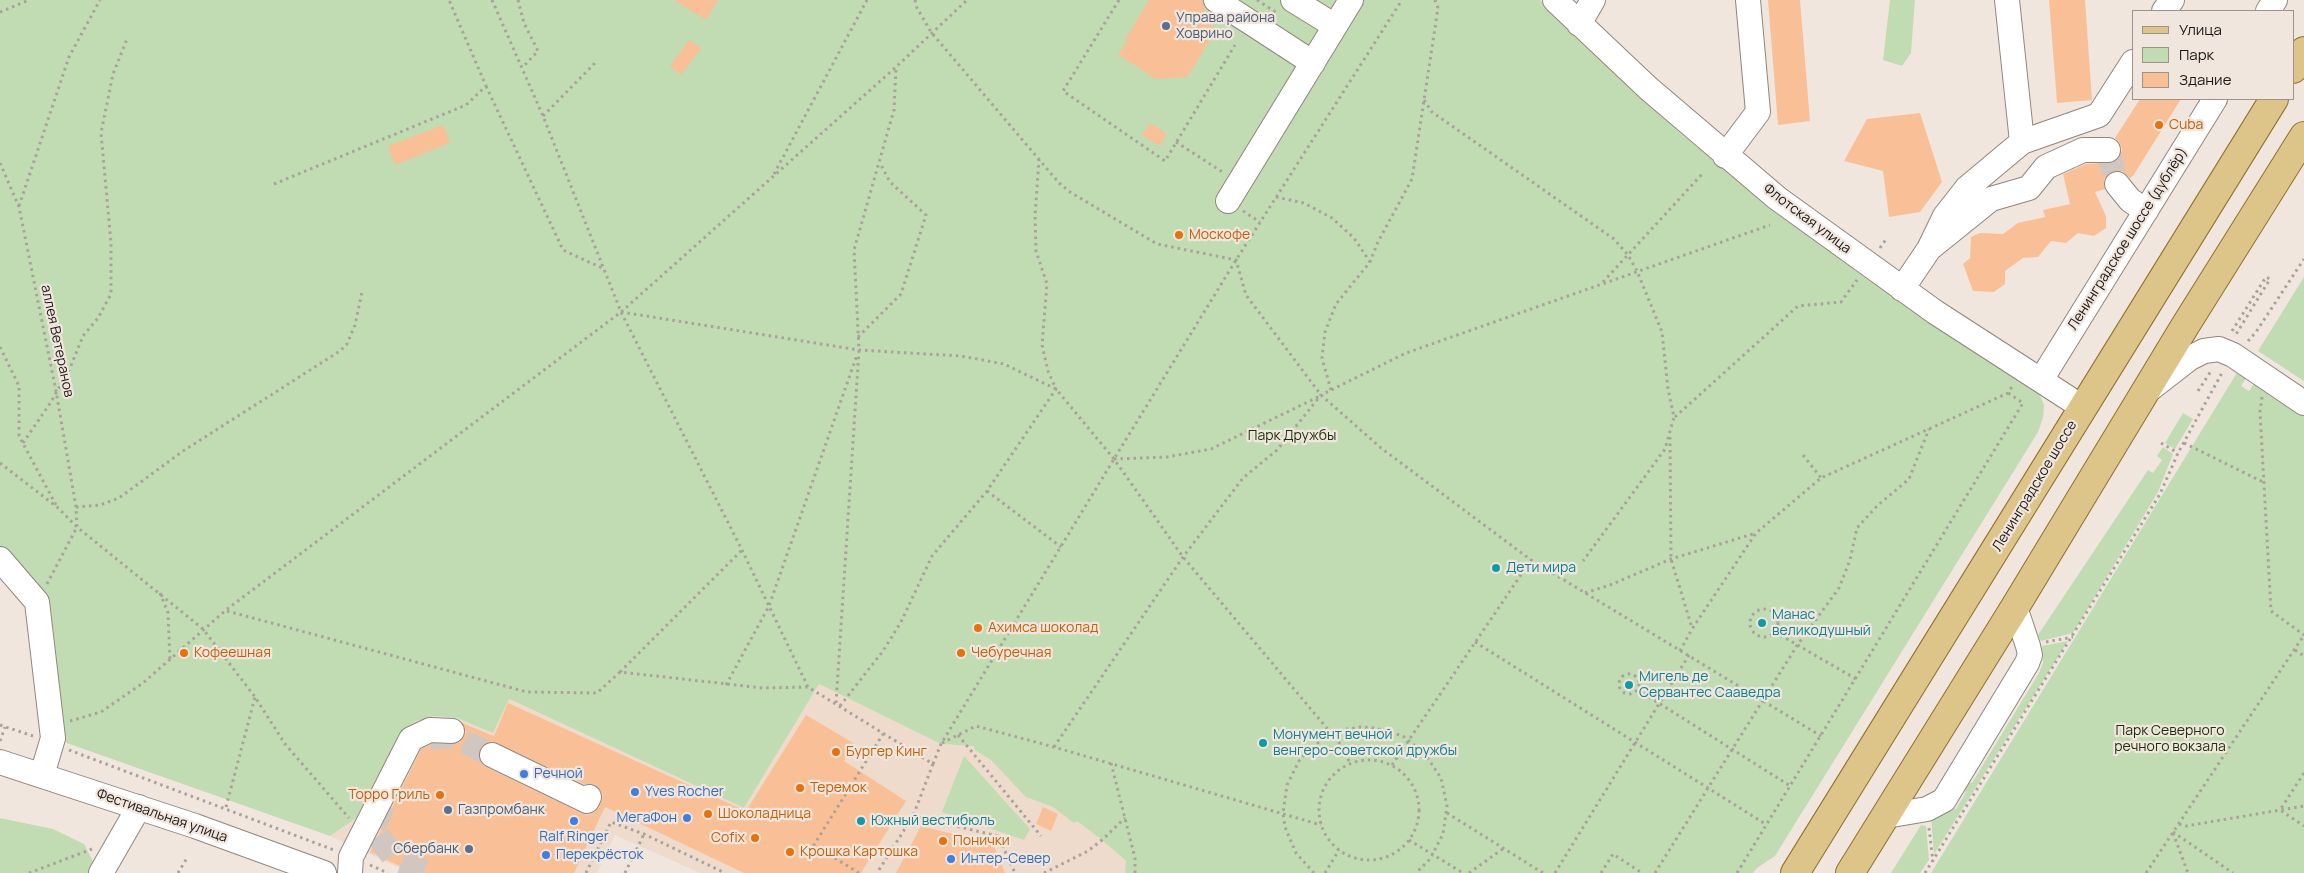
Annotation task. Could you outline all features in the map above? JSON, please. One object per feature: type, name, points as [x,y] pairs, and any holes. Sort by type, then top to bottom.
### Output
[{"type":"main road","points":[[2294,67],[2304,51]]},
{"type":"main road","name":"Ленинградское шоссе","points":[[1795,873],[2273,100]]},
{"type":"main road","points":[[1850,873],[2304,136]]},
{"type":"street","points":[[1216,0],[1312,63]]},
{"type":"street","points":[[1293,0],[1335,26]]},
{"type":"street","points":[[1234,192],[1351,0]]},
{"type":"street","name":"Флотская улица","points":[[1555,0],[1648,88],[1725,156],[1777,198],[1902,289],[2082,407]]},
{"type":"street","points":[[1579,24],[1593,0]]},
{"type":"street","points":[[1725,156],[1758,112],[1748,0]]},
{"type":"street","points":[[2007,0],[2022,142]]},
{"type":"street","points":[[1902,289],[1929,249],[1945,216],[1967,188],[2022,142],[2099,116],[2132,64]]},
{"type":"street","name":"Ленинградское шоссе (дублёр)","points":[[2041,380],[2214,100]]},
{"type":"street","points":[[1929,249],[1991,199],[2028,188],[2046,167],[2083,150],[2108,150]]},
{"type":"street","points":[[2117,184],[2130,200],[2146,211]]},
{"type":"street","points":[[2143,395],[2190,358],[2213,349],[2224,350],[2304,403]]},
{"type":"street","points":[[4,567],[37,602],[52,733],[42,775]]},
{"type":"street","points":[[1886,816],[1927,808],[1944,800],[2027,663],[2030,655],[2015,608]]},
{"type":"street","points":[[353,858],[411,739],[430,730],[452,731]]},
{"type":"street","points":[[492,755],[587,800],[589,797]]},
{"type":"street","name":"Фестивальная улица","points":[[0,762],[139,807],[324,873]]},
{"type":"street","points":[[101,873],[139,807]]},
{"type":"path","points":[[0,12],[29,0]]},
{"type":"path","points":[[19,207],[69,57],[100,0]]},
{"type":"path","points":[[449,0],[486,86],[563,250],[603,268]]},
{"type":"path","points":[[492,0],[543,116],[621,312],[742,550],[808,687]]},
{"type":"path","points":[[518,0],[524,23],[538,50],[522,67]]},
{"type":"path","points":[[772,177],[867,0]]},
{"type":"path","points":[[916,0],[917,8],[931,32],[1059,183],[1070,192],[1157,244],[1236,260]]},
{"type":"path","points":[[52,733],[72,720],[101,712],[144,683],[226,610],[621,312],[896,67],[967,0]]},
{"type":"path","points":[[1119,0],[1063,91],[1165,161],[1235,45]]},
{"type":"path","points":[[877,873],[913,816],[941,744],[1236,260],[1402,0]]},
{"type":"path","points":[[1331,390],[1322,358],[1325,332],[1336,304],[1370,262],[1378,242],[1412,179],[1438,8],[1435,0]]},
{"type":"path","points":[[22,443],[70,368],[83,336],[98,318],[111,294],[111,243],[101,133],[113,74],[128,39]]},
{"type":"path","points":[[543,116],[595,63]]},
{"type":"path","points":[[836,703],[859,350],[854,250],[894,110],[896,67]]},
{"type":"path","points":[[274,184],[466,105],[486,86]]},
{"type":"path","points":[[1424,100],[1432,112],[1614,239],[1628,255],[1637,271],[1662,332],[1668,389],[1674,417],[1665,448],[1583,561]]},
{"type":"path","points":[[1176,142],[1234,192]]},
{"type":"path","points":[[1040,159],[1035,216],[1036,251],[1047,284],[1042,345],[1048,371],[1056,389],[1114,459],[1183,557],[1341,745],[1350,763]]},
{"type":"path","name":"аллея Ветеранов","points":[[0,162],[19,207],[56,391],[78,527]]},
{"type":"path","points":[[858,338],[901,294],[926,215],[890,182],[879,162]]},
{"type":"path","points":[[1601,283],[1704,172]]},
{"type":"path","points":[[1276,197],[1304,203],[1332,218],[1354,238],[1370,262]]},
{"type":"path","points":[[1114,459],[1167,457],[1211,449],[1406,353],[1770,225]]},
{"type":"path","points":[[1877,253],[1887,238]]},
{"type":"path","points":[[2242,344],[2256,332],[2304,259]]},
{"type":"path","points":[[1236,260],[1246,295],[1320,395],[1381,448],[1531,560],[1821,736]]},
{"type":"path","points":[[2232,331],[2266,276],[2270,279],[2235,336],[2240,339]]},
{"type":"path","points":[[1674,417],[1798,306],[1841,302],[1851,289]]},
{"type":"path","points":[[76,507],[100,505],[119,498],[216,430],[340,351],[348,344],[355,325],[362,292]]},
{"type":"path","points":[[621,312],[859,350],[961,356],[1004,364],[1056,389]]},
{"type":"path","points":[[0,347],[19,386],[19,436],[57,507]]},
{"type":"path","points":[[726,684],[769,606],[859,350]]},
{"type":"path","points":[[1925,873],[2160,494],[2184,442],[2227,363]]},
{"type":"path","points":[[2198,391],[2212,369]]},
{"type":"path","points":[[2146,873],[2304,635],[2271,611],[2260,412],[2265,377]]},
{"type":"path","points":[[840,706],[883,651],[901,622],[932,556],[987,491],[1056,389]]},
{"type":"path","points":[[1680,651],[1692,629],[1756,533],[1821,478],[2008,393],[2023,403],[1792,787],[1737,873]]},
{"type":"path","points":[[1054,747],[1183,557],[1243,478],[1277,450],[1320,395]]},
{"type":"path","points":[[1655,873],[1798,644],[1839,588],[1850,560],[1857,528],[1877,506],[1909,480],[1929,429]]},
{"type":"path","points":[[1670,433],[1671,559],[1692,629]]},
{"type":"path","points":[[2184,442],[2264,482]]},
{"type":"path","points":[[2161,444],[2178,454]]},
{"type":"path","points":[[1803,455],[1821,478]]},
{"type":"path","points":[[0,463],[57,507],[78,527],[203,629],[255,697],[285,744],[348,816],[353,858],[226,807],[52,733],[0,725]]},
{"type":"path","points":[[987,491],[1061,547]]},
{"type":"path","points":[[37,602],[78,527]]},
{"type":"path","points":[[1584,593],[1610,585],[1671,559],[1756,533]]},
{"type":"path","points":[[226,610],[527,692],[597,693],[742,550]]},
{"type":"path","points":[[1392,765],[1531,560]]},
{"type":"path","points":[[160,592],[168,612],[170,660]]},
{"type":"path","points":[[1763,609],[1769,610],[1777,619],[1776,632],[1765,638],[1758,637],[1750,628],[1752,615],[1763,609]]},
{"type":"path","points":[[1776,632],[1856,679]]},
{"type":"path","points":[[2028,646],[2072,637]]},
{"type":"path","points":[[1475,642],[1767,825]]},
{"type":"path","points":[[2294,650],[2304,656]]},
{"type":"path","points":[[1555,873],[1688,655]]},
{"type":"path","points":[[620,672],[764,688],[808,687],[933,764]]},
{"type":"path","points":[[1628,674],[1638,678],[1640,684],[1638,690],[1633,694],[1622,693],[1619,681],[1622,676],[1628,674]]},
{"type":"path","points":[[1638,690],[1792,787]]},
{"type":"path","points":[[226,807],[255,697]]},
{"type":"path","points":[[0,740],[5,726]]},
{"type":"path","points":[[941,744],[976,726],[1321,825]]},
{"type":"path","points":[[1314,873],[1296,854],[1285,827],[1283,814],[1284,798],[1292,772],[1309,749],[1332,734],[1347,729],[1376,728],[1389,731],[1409,740],[1425,754],[1441,778],[1445,791],[1447,813],[1443,834],[1433,855],[1416,873]]},
{"type":"path","points":[[859,873],[836,861],[819,846],[814,845],[882,734]]},
{"type":"path","points":[[958,735],[1041,836]]},
{"type":"path","points":[[1364,759],[1378,760],[1392,765],[1406,775],[1415,790],[1419,807],[1417,824],[1409,840],[1398,851],[1384,858],[1353,858],[1339,850],[1328,839],[1321,825],[1318,806],[1323,788],[1334,773],[1350,763],[1364,759]]},
{"type":"path","points":[[1111,764],[1135,858],[1134,873]]},
{"type":"path","points":[[2280,810],[2304,773]]},
{"type":"path","points":[[2179,824],[2186,826],[2304,806]]},
{"type":"path","points":[[1927,808],[1933,862]]},
{"type":"path","points":[[2280,810],[2304,826]]},
{"type":"path","points":[[1447,813],[1543,873]]},
{"type":"path","points":[[913,816],[998,836],[1015,873]]},
{"type":"path","points":[[1044,873],[1088,851],[1125,818]]},
{"type":"path","points":[[586,873],[611,822],[644,834],[725,873]]},
{"type":"path","points":[[2173,832],[2188,873]]},
{"type":"path","points":[[2173,832],[2233,873]]},
{"type":"path","points":[[625,873],[644,834]]},
{"type":"path","points":[[29,873],[121,838]]},
{"type":"path","points":[[1409,840],[1462,873]]},
{"type":"path","points":[[1469,873],[1504,848]]},
{"type":"path","points":[[1325,873],[1339,850]]},
{"type":"path","points":[[1601,873],[1613,854],[1642,873]]},
{"type":"path","points":[[178,873],[187,858]]},
{"type":"shaded area","points":[[819,684],[941,744],[979,746],[1102,840],[1128,863],[1127,873],[700,873],[615,835],[597,873],[410,873],[330,836],[356,818],[402,731],[414,722],[434,716],[457,718],[493,733],[508,699],[744,808]]},
{"type":"green space","name":"Парк Дружбы","points":[[0,0],[1540,0],[1571,33],[1681,134],[1768,205],[1931,324],[2027,383],[2039,393],[2044,405],[2043,418],[2038,432],[1775,856],[1757,868],[1753,873],[1125,873],[1126,861],[1102,840],[1077,821],[1074,823],[1053,807],[1026,797],[991,760],[975,750],[974,746],[941,744],[819,684],[744,808],[509,699],[493,733],[457,718],[434,716],[414,722],[402,731],[356,818],[330,836],[61,741],[48,634],[0,546]]},
{"type":"green space","points":[[1890,0],[1915,0],[1911,53],[1902,66],[1883,60]]},
{"type":"green space","points":[[2304,277],[2304,381],[2258,351]]},
{"type":"green space","name":"Парк Северного речного вокзала","points":[[2238,371],[2247,377],[2241,386],[2249,391],[2255,382],[2304,414],[2304,873],[1931,873]]},
{"type":"green space","points":[[2183,413],[2193,419],[2175,449],[2165,443]]},
{"type":"green space","points":[[2163,447],[2173,454],[2158,492],[2073,633],[2041,641],[2038,635],[2148,470],[2153,473],[2162,460],[2157,456]]},
{"type":"green space","points":[[2068,641],[1934,854],[1931,816],[1947,806],[1956,809],[1966,792],[1957,789],[1962,781],[1972,783],[2039,673],[2043,663],[2042,646]]},
{"type":"green space","points":[[964,756],[1030,829],[1024,840],[942,812]]},
{"type":"green space","points":[[0,818],[53,829],[84,844],[99,873],[0,873]]},
{"type":"green space","points":[[1921,825],[1926,826],[1929,860],[1920,873],[1891,873]]},
{"type":"building","points":[[674,0],[718,0],[706,20]]},
{"type":"building","points":[[1149,0],[1202,0],[1206,9],[1200,19],[1217,29],[1187,77],[1156,79],[1118,55],[1127,40],[1125,39]]},
{"type":"building","points":[[1768,0],[1800,0],[1810,121],[1778,125]]},
{"type":"building","points":[[2049,0],[2085,0],[2092,100],[2057,103]]},
{"type":"building","points":[[689,40],[701,48],[681,75],[670,66]]},
{"type":"building","points":[[2139,100],[2180,100],[2133,176],[2130,178],[2122,171],[2114,171],[2104,179],[2105,189],[2095,192],[2106,216],[2106,228],[2094,236],[2078,233],[2066,243],[2051,241],[2038,257],[2023,258],[2005,271],[2005,284],[1994,292],[1973,291],[1963,264],[1970,258],[1971,237],[1980,233],[2003,234],[2018,223],[2045,217],[2043,210],[2070,204],[2063,174],[2086,164],[2115,162],[2122,150],[2115,138]]},
{"type":"building","points":[[1920,113],[1942,182],[1920,212],[1889,217],[1883,171],[1844,161],[1867,119]]},
{"type":"building","points":[[1150,123],[1167,134],[1159,146],[1142,135]]},
{"type":"building","points":[[443,125],[450,143],[395,165],[388,146]]},
{"type":"building","name":"Речной","points":[[508,703],[746,811],[806,715],[855,744],[844,761],[906,801],[861,873],[744,873],[605,807],[574,873],[414,873],[370,852],[421,749],[433,744],[459,743],[466,732],[462,723],[494,736]],"holes":[[[491,741],[584,784],[596,785],[603,796],[599,807],[594,813],[587,815],[486,767],[480,762],[479,749],[485,743]]]},
{"type":"building","points":[[1043,807],[1058,814],[1051,831],[1036,824]]},
{"type":"building","name":"Интер-Север","points":[[921,826],[993,844],[1005,873],[896,873]]},
{"type":"tunnel","points":[[2108,150],[2117,184]]},
{"type":"tunnel","points":[[430,738],[452,736],[492,755]]},
{"type":"tunnel","points":[[384,804],[373,828],[394,858],[428,873]]},
{"type":"place","name":"Управа района Ховрино","points":[[1166,26]]},
{"type":"place","name":"Cuba","points":[[2159,125]]},
{"type":"place","name":"Москофе","points":[[1179,235]]},
{"type":"place","name":"Дети мира","points":[[1496,568]]},
{"type":"place","name":"Манас великодушный","points":[[1762,623]]},
{"type":"place","name":"Ахимса шоколад","points":[[978,628]]},
{"type":"place","name":"Кофеешная","points":[[184,653]]},
{"type":"place","name":"Чебуречная","points":[[961,653]]},
{"type":"place","name":"Мигель де Сервантес Сааведра","points":[[1629,685]]},
{"type":"place","name":"Монумент вечной венгеро-советской дружбы","points":[[1263,743]]},
{"type":"place","name":"Бургер Кинг","points":[[836,752]]},
{"type":"place","name":"Речной","points":[[524,774]]},
{"type":"place","name":"Теремок","points":[[800,788]]},
{"type":"place","name":"Yves Rocher","points":[[635,792]]},
{"type":"place","name":"Торро Гриль","points":[[440,795]]},
{"type":"place","name":"Газпромбанк","points":[[448,810]]},
{"type":"place","name":"Шоколадница","points":[[708,814]]},
{"type":"place","name":"МегаФон","points":[[687,818]]},
{"type":"place","name":"Ralf Ringer","points":[[574,821]]},
{"type":"place","name":"Южный вестибюль","points":[[861,821]]},
{"type":"place","name":"Cofix","points":[[755,838]]},
{"type":"place","name":"Понички","points":[[943,841]]},
{"type":"place","name":"Сбербанк","points":[[469,849]]},
{"type":"place","name":"Крошка Картошка","points":[[790,852]]},
{"type":"place","name":"Перекрёсток","points":[[546,855]]},
{"type":"place","name":"Интер-Север","points":[[951,859]]}]
